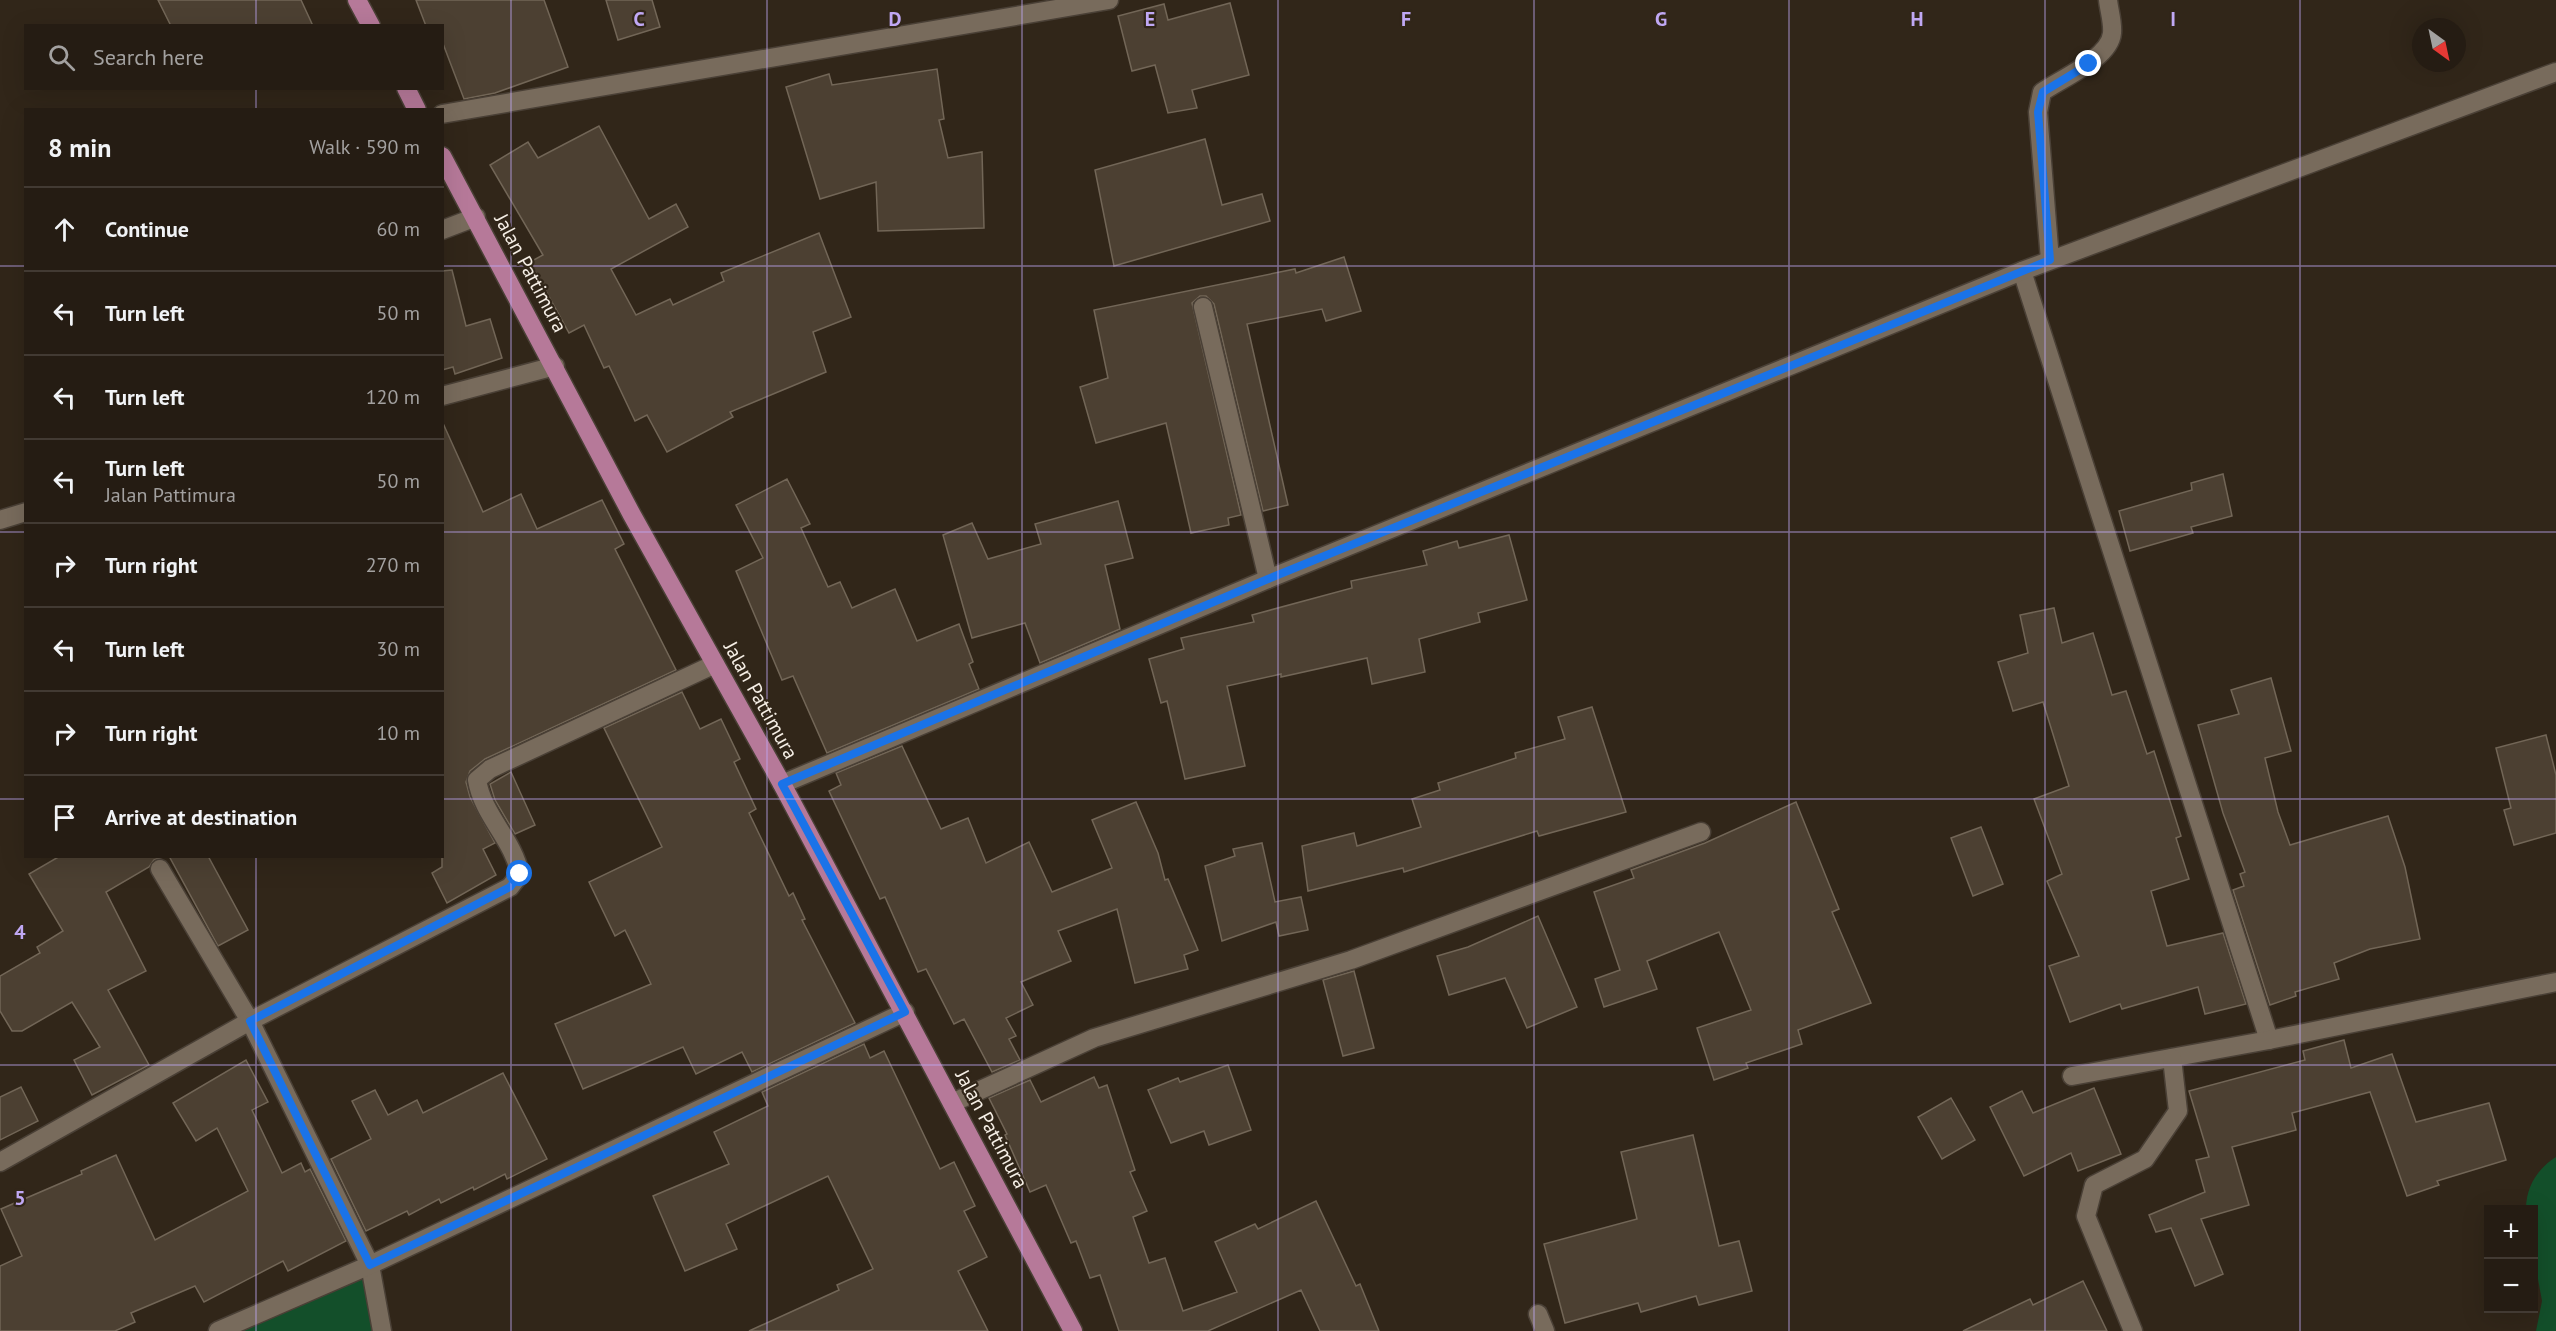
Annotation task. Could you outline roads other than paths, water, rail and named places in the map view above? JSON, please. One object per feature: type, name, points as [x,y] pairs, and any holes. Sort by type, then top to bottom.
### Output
[{"type":"main road","points":[[357,0],[370,24]]},
{"type":"main road","points":[[407,90],[416,108]]},
{"type":"main road","name":"Jalan Pattimura","points":[[444,160],[632,515],[782,784],[905,1012],[1073,1331]]},
{"type":"street","points":[[444,114],[1109,0]]},
{"type":"street","points":[[2050,260],[2038,112],[2043,92],[2089,64],[2107,48],[2112,34],[2108,0]]},
{"type":"street","points":[[782,784],[1268,579],[2050,260],[2556,72]]},
{"type":"street","points":[[444,229],[476,217]]},
{"type":"street","points":[[2022,272],[2269,1040]]},
{"type":"street","points":[[1203,307],[1268,579]]},
{"type":"street","points":[[444,395],[555,366]]},
{"type":"street","points":[[0,520],[24,513]]},
{"type":"street","points":[[0,1162],[250,1021],[510,887],[520,874],[517,856],[480,797],[477,780],[490,769],[715,664]]},
{"type":"street","points":[[952,1102],[1094,1038],[1351,960],[1701,832]]},
{"type":"street","points":[[160,869],[250,1021],[370,1265],[382,1331]]},
{"type":"street","points":[[2072,1076],[2269,1040],[2556,982]]},
{"type":"street","points":[[218,1331],[370,1265],[905,1012]]},
{"type":"street","points":[[2133,1331],[2086,1216],[2094,1185],[2145,1159],[2178,1111],[2172,1058]]}]
